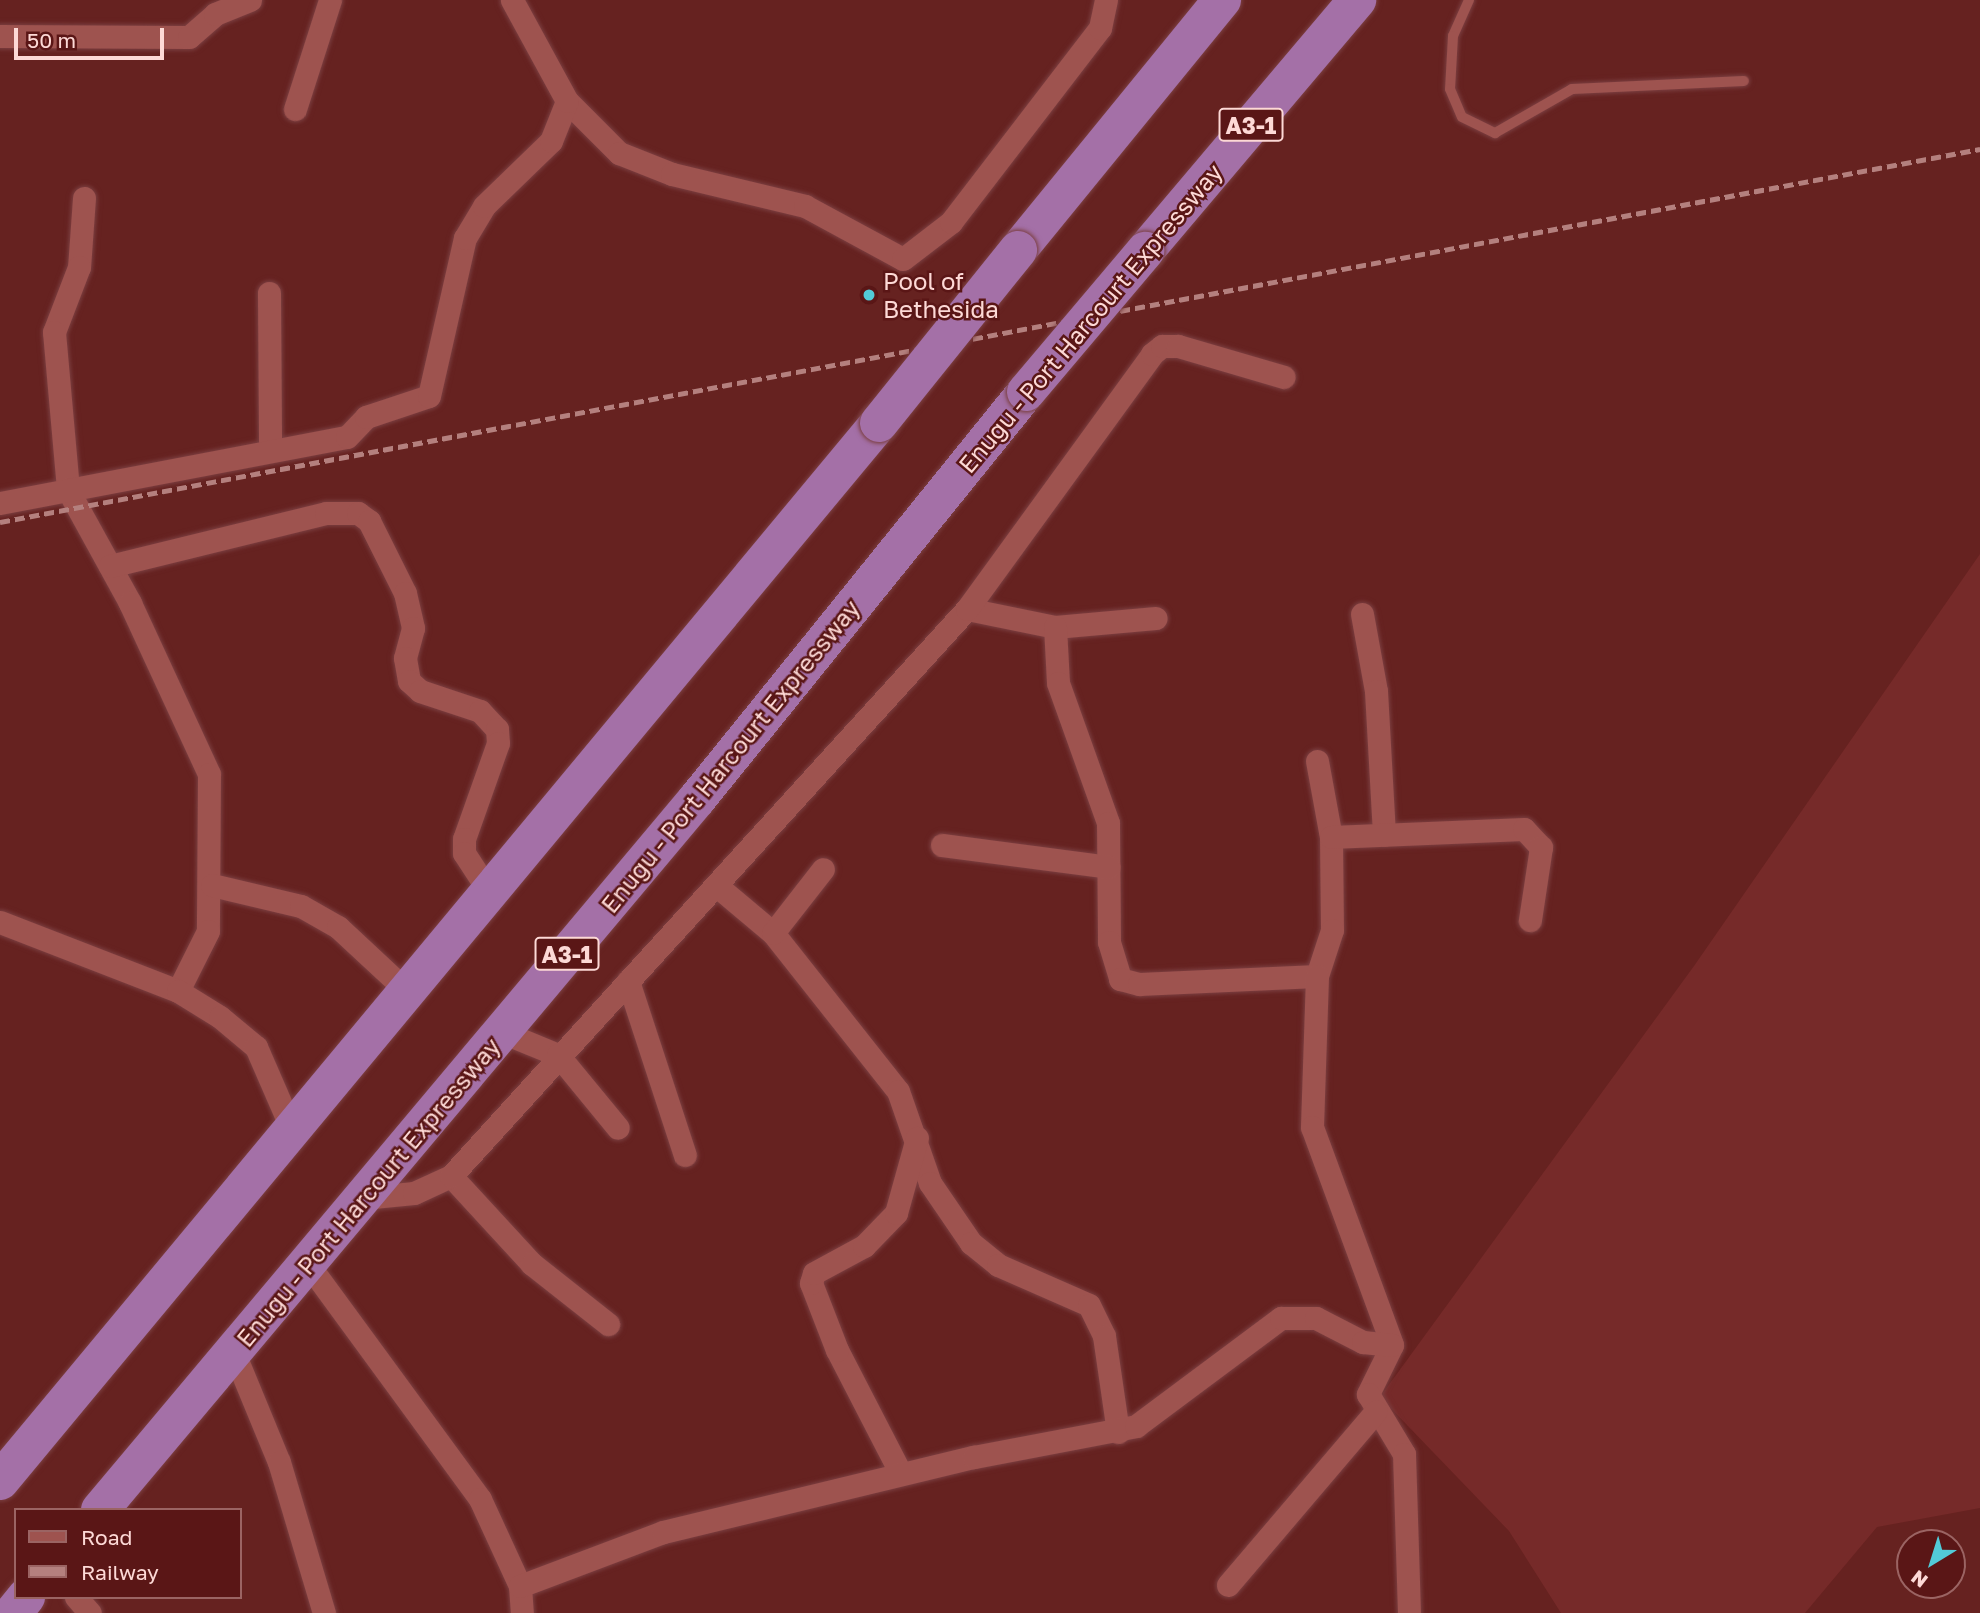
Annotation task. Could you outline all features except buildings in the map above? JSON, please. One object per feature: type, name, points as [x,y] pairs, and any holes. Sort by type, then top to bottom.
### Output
[{"type":"highway","points":[[0,1481],[293,1132],[879,423],[1222,0]]},
{"type":"highway","name":"Enugu - Port Harcourt Expressway","points":[[102,1508],[502,1032],[1026,392],[1357,0]]},
{"type":"highway","points":[[13,1613],[24,1599]]},
{"type":"street","points":[[0,36],[189,37],[215,14],[250,0]]},
{"type":"street","points":[[295,109],[330,0]]},
{"type":"street","points":[[512,0],[567,102],[619,153],[694,181],[806,206],[903,260],[951,222],[1100,28],[1106,0]]},
{"type":"street","points":[[0,503],[347,437],[366,417],[429,396],[465,238],[484,206],[551,141],[567,102]]},
{"type":"street","points":[[84,198],[79,267],[54,332],[68,490],[89,538],[110,566],[209,774],[212,885],[208,931],[178,991]]},
{"type":"street","points":[[269,293],[270,452]]},
{"type":"street","points":[[363,1198],[414,1193],[452,1176],[558,1055],[717,886],[967,609],[1162,346],[1284,377]]},
{"type":"street","points":[[110,566],[326,513],[346,510],[369,521],[405,593],[413,628],[405,658],[409,681],[420,691],[480,711],[497,729],[464,839],[464,853],[490,893]]},
{"type":"street","points":[[967,609],[1055,627],[1156,618]]},
{"type":"street","points":[[1362,614],[1376,691],[1384,835]]},
{"type":"street","points":[[1055,627],[1058,683],[1108,823],[1109,942],[1120,979],[1139,984],[1318,976]]},
{"type":"street","points":[[1317,761],[1331,837],[1332,930],[1318,976],[1312,1127],[1392,1345],[1368,1394],[1404,1454],[1409,1613]]},
{"type":"street","points":[[1331,837],[1524,829],[1536,835],[1541,847],[1530,920]]},
{"type":"street","points":[[942,845],[1109,867]]},
{"type":"street","points":[[773,933],[823,869]]},
{"type":"street","points":[[212,885],[301,905],[338,927],[408,992]]},
{"type":"street","points":[[717,886],[773,933],[898,1091],[918,1135],[930,1183],[971,1243],[1024,1278],[1074,1295],[1099,1320],[1118,1432]]},
{"type":"street","points":[[0,922],[178,991],[256,1047],[293,1132]]},
{"type":"street","points":[[628,981],[685,1155]]},
{"type":"street","points":[[502,1032],[558,1055],[618,1128]]},
{"type":"street","points":[[901,1474],[837,1350],[811,1283],[814,1273],[863,1246],[896,1213],[918,1135]]},
{"type":"street","points":[[452,1176],[532,1264],[608,1324]]},
{"type":"street","points":[[308,1264],[480,1499],[520,1586],[522,1613]]},
{"type":"street","points":[[520,1586],[663,1532],[901,1474],[1118,1432],[1153,1416],[1218,1360],[1281,1318],[1316,1318],[1363,1342],[1392,1345]]},
{"type":"street","points":[[234,1353],[279,1462],[324,1613]]},
{"type":"street","points":[[1228,1585],[1376,1411]]},
{"type":"street","points":[[78,1599],[90,1613]]},
{"type":"lane","points":[[1469,0],[1453,36],[1450,89],[1462,117],[1495,133],[1572,89],[1744,81]]},
{"type":"shaded area","points":[[1980,554],[1980,1508],[1877,1527],[1805,1613],[1561,1613],[1509,1531],[1380,1397],[1694,966]]},
{"type":"railway","points":[[0,522],[1980,149]]},
{"type":"place","name":"Pool of Bethesida","points":[[869,295]]}]
